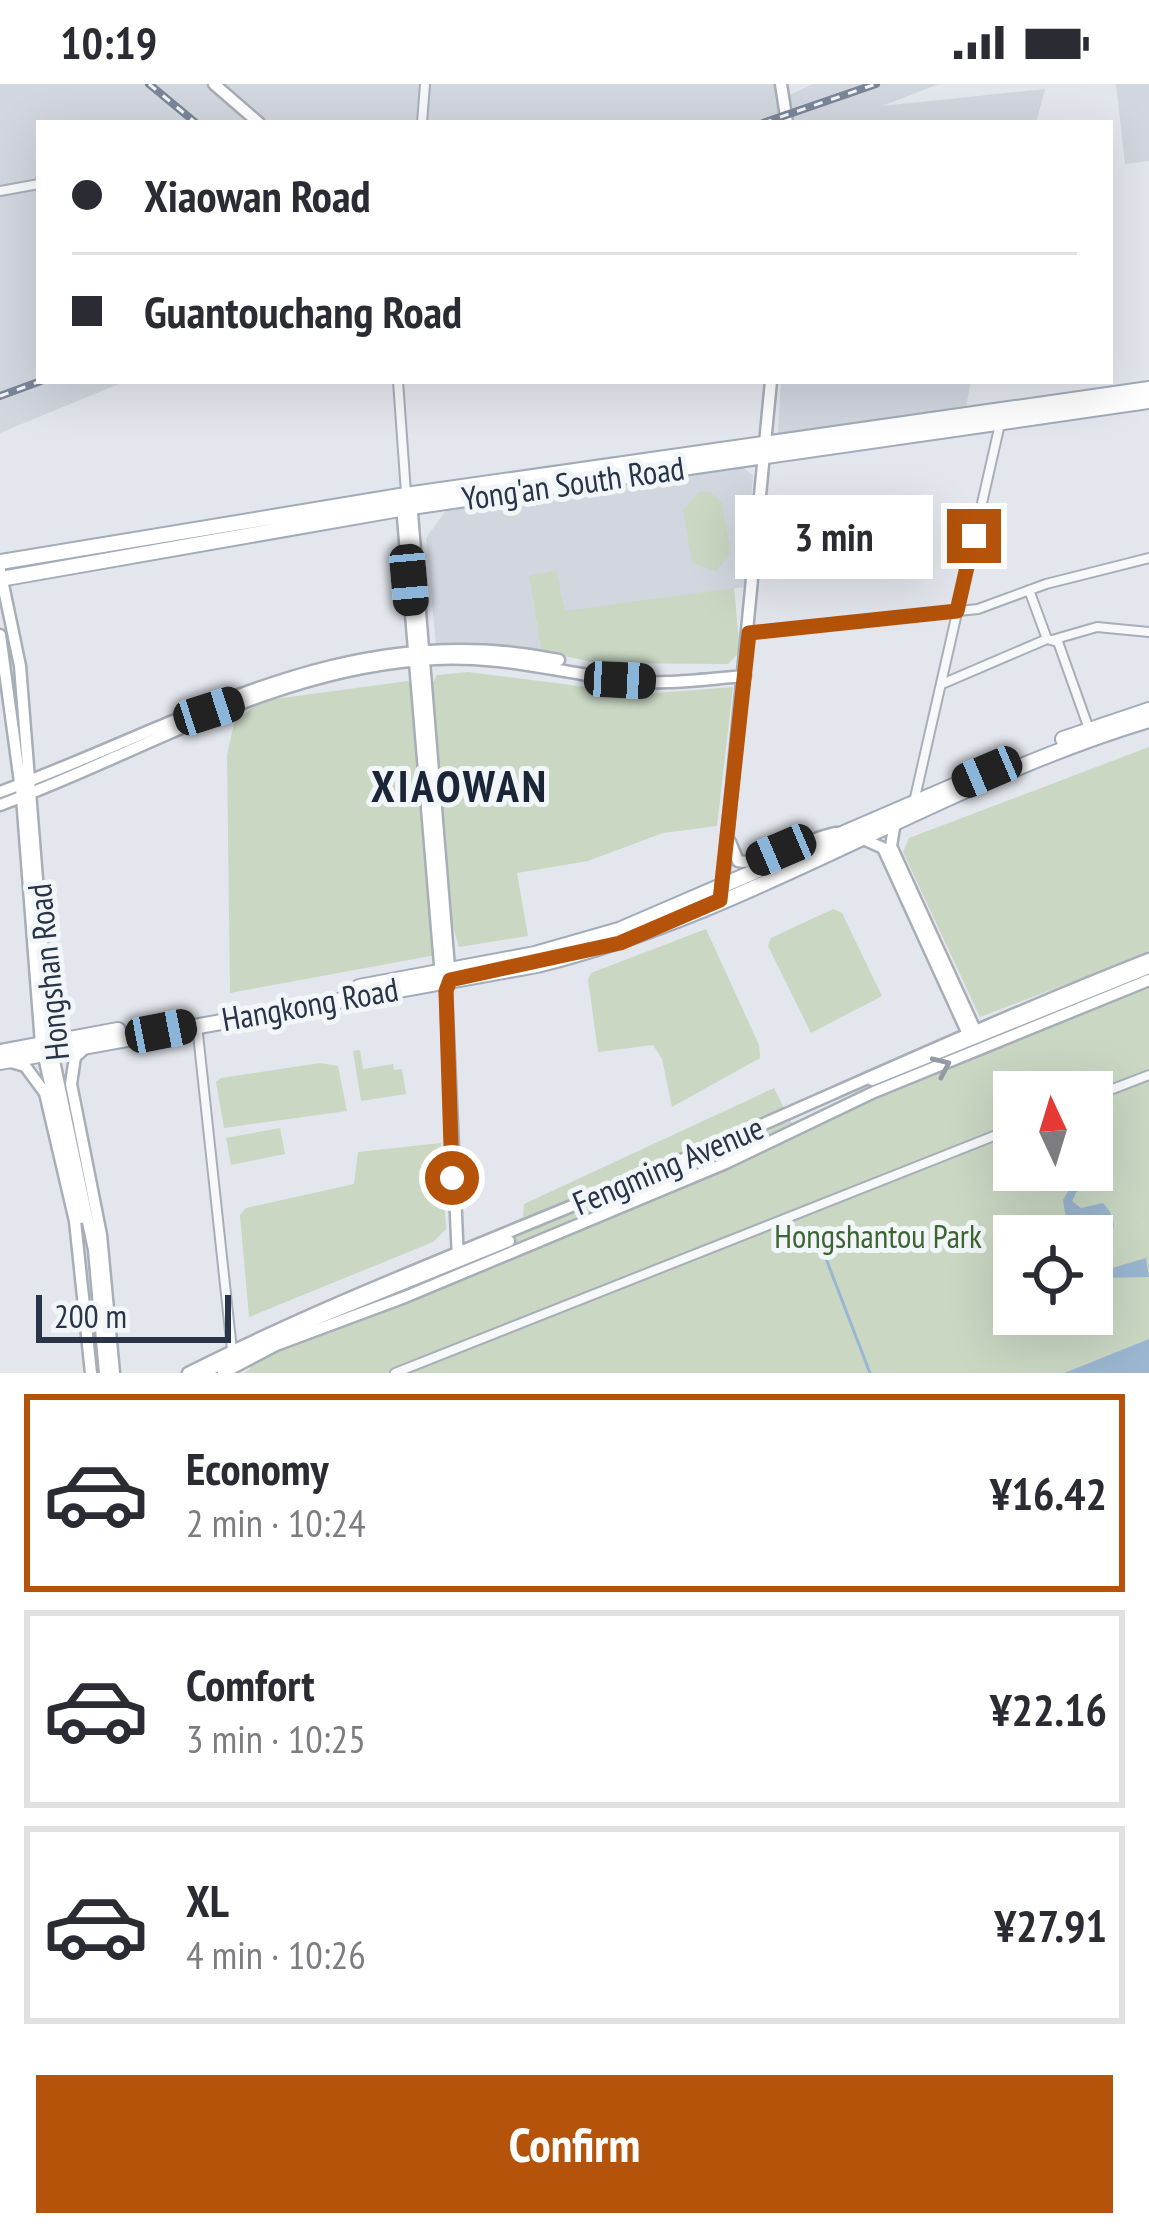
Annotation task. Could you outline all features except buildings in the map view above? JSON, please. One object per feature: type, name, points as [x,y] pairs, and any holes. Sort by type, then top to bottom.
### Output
[{"type":"main road","name":"Yong'an South Road","points":[[1,572],[406,500],[1149,389]]},
{"type":"main road","name":"Yong'an South Road","points":[[765,449],[1149,401]]},
{"type":"main road","name":"Hangkong Road","points":[[47,1048],[89,1045],[445,979],[619,930],[722,893],[914,803],[1089,729],[1149,710]]},
{"type":"main road","name":"Hangkong Road","points":[[856,834],[895,822],[1046,755],[1149,720]]},
{"type":"main road","name":"Hangkong Road","points":[[2,1058],[445,979]]},
{"type":"street","points":[[214,84],[256,120]]},
{"type":"street","points":[[422,120],[424,84]]},
{"type":"street","points":[[781,84],[787,120]]},
{"type":"street","points":[[0,191],[36,185]]},
{"type":"street","points":[[398,384],[445,979],[458,1259]]},
{"type":"street","points":[[722,893],[771,384]]},
{"type":"street","points":[[914,803],[1000,423]]},
{"type":"street","points":[[749,633],[957,611],[1149,558]]},
{"type":"street","name":"Hongshan Road","points":[[1,572],[20,665],[47,1048],[88,1252],[102,1373]]},
{"type":"street","points":[[1030,590],[1049,640]]},
{"type":"street","points":[[940,685],[1049,640],[1097,627],[1149,632]]},
{"type":"street","name":"Hongshan Road","points":[[0,634],[26,789]]},
{"type":"street","points":[[1049,640],[1058,642],[1089,729]]},
{"type":"street","points":[[0,805],[26,789],[143,748],[209,711],[324,674],[420,656],[504,659],[652,682],[746,673]]},
{"type":"street","points":[[0,792],[26,789]]},
{"type":"street","points":[[895,822],[891,846],[972,1033]]},
{"type":"street","points":[[728,830],[732,853],[750,863],[811,837],[856,834],[883,848],[972,1033]]},
{"type":"street","name":"Fengming Avenue","points":[[188,1373],[232,1350],[753,1138],[972,1033],[1149,964]]},
{"type":"street","points":[[223,1373],[276,1345],[405,1298],[792,1120],[874,1092],[1149,980]]},
{"type":"street","points":[[197,1024],[232,1350]]},
{"type":"street","points":[[89,1045],[75,1057],[71,1084],[101,1235],[102,1373]]},
{"type":"street","points":[[2,1058],[25,1066],[45,1094],[75,1221],[102,1373]]},
{"type":"street","points":[[1113,1089],[1149,1075]]},
{"type":"street","points":[[395,1373],[993,1136]]},
{"type":"street","name":"Fengming Avenue","points":[[204,1373],[277,1335],[458,1259]]},
{"type":"shaded area","points":[[0,84],[778,84],[781,99],[813,84],[939,84],[882,106],[1045,89],[1037,120],[36,120],[36,384],[119,384],[0,433]]},
{"type":"shaded area","points":[[1116,84],[1149,84],[1149,161],[1125,164]]},
{"type":"shaded area","points":[[781,384],[970,384],[966,407],[778,433]]},
{"type":"shaded area","points":[[743,468],[753,475],[745,587],[564,612],[529,577],[541,651],[436,645],[426,538],[447,509]]},
{"type":"green space","points":[[699,492],[710,492],[722,503],[731,554],[716,571],[692,563],[683,510]]},
{"type":"green space","points":[[556,571],[565,611],[734,588],[740,652],[728,664],[597,663],[541,651],[529,576]]},
{"type":"green space","points":[[468,672],[643,694],[733,687],[717,826],[663,833],[588,861],[517,873],[528,936],[459,947],[451,920],[431,686],[437,675]]},
{"type":"green space","points":[[408,681],[414,685],[436,955],[230,993],[227,755],[234,723],[260,701]]},
{"type":"green space","points":[[1149,747],[1149,953],[980,1017],[903,852],[909,838]]},
{"type":"green space","points":[[833,909],[842,913],[882,996],[811,1033],[768,946],[771,938]]},
{"type":"green space","points":[[706,929],[759,1045],[760,1058],[672,1107],[662,1059],[653,1045],[598,1052],[588,979],[591,973]]},
{"type":"green space","name":"Hongshantou Park","points":[[1149,976],[1149,1339],[1064,1373],[244,1373],[250,1369],[249,1350],[523,1217],[524,1204],[774,1088],[794,1127],[975,1043]]},
{"type":"green space","points":[[360,1050],[363,1069],[393,1064],[394,1070],[402,1069],[406,1094],[361,1101],[353,1051]]},
{"type":"green space","points":[[320,1063],[338,1066],[347,1111],[224,1128],[216,1082],[221,1078]]},
{"type":"green space","points":[[280,1128],[285,1154],[231,1165],[226,1138]]},
{"type":"green space","points":[[441,1143],[446,1229],[433,1242],[249,1317],[240,1215],[246,1208],[354,1184],[358,1152]]},
{"type":"water","points":[[1068,1191],[1077,1191],[1072,1201],[1081,1208],[1103,1203],[1111,1215],[1065,1215],[1063,1200]]},
{"type":"water","points":[[1146,1258],[1149,1277],[1113,1278],[1113,1268]]},
{"type":"water","points":[[1149,1339],[1149,1373],[1064,1373]]},
{"type":"waterway","points":[[823,1251],[870,1373]]},
{"type":"railway","points":[[149,84],[192,120]]},
{"type":"railway","points":[[772,120],[876,84]]},
{"type":"railway","points":[[0,396],[36,383]]},
{"type":"district","name":"XIAOWAN","points":[[460,786]]},
{"type":"route","points":[[452,1178],[446,991],[450,980],[537,965],[620,943],[720,900],[749,633],[957,611],[974,536]]}]
